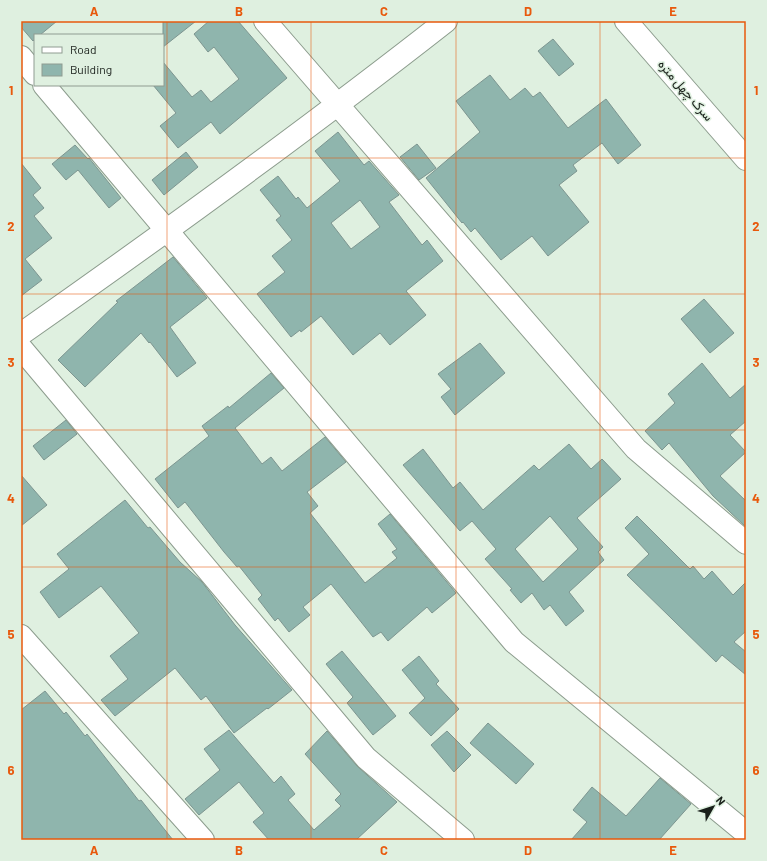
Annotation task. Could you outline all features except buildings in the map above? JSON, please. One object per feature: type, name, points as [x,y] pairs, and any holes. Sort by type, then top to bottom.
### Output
[{"type":"street","points":[[265,21],[337,106],[636,449],[746,543]]},
{"type":"street","points":[[21,334],[168,231],[337,106],[446,21]]},
{"type":"street","name":"سرک چهل متره","points":[[626,21],[746,159]]},
{"type":"street","points":[[21,57],[34,73]]},
{"type":"street","points":[[45,86],[514,642],[746,833]]},
{"type":"street","points":[[21,348],[366,758],[463,840]]},
{"type":"street","points":[[21,636],[203,840]]}]
